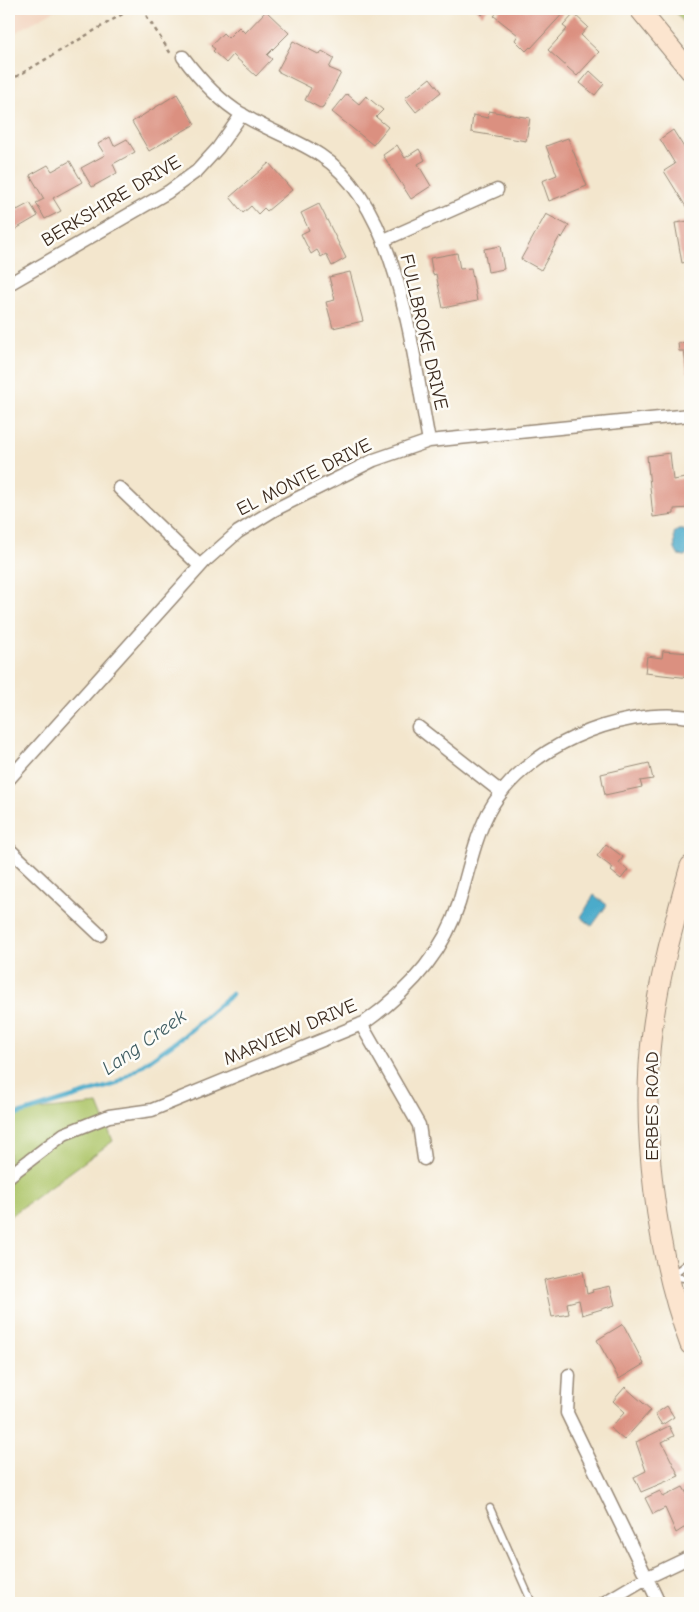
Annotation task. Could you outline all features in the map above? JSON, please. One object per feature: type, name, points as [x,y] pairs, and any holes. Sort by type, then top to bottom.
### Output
[{"type":"main road","points":[[639,9],[690,71]]},
{"type":"main road","name":"ERBES ROAD","points":[[690,866],[669,946],[652,1033],[649,1116],[651,1158],[659,1229],[690,1345]]},
{"type":"street","name":"FULLBROKE DRIVE","points":[[183,57],[212,92],[242,114],[320,155],[335,167],[360,196],[384,240],[396,277],[429,441]]},
{"type":"street","name":"BERKSHIRE DRIVE","points":[[9,284],[168,192],[197,171],[218,148],[242,114]]},
{"type":"street","points":[[384,240],[497,190]]},
{"type":"street","name":"EL MONTE DRIVE","points":[[9,779],[200,566],[238,532],[274,510],[374,460],[429,441],[690,415]]},
{"type":"street","points":[[119,488],[200,566]]},
{"type":"street","name":"MARVIEW DRIVE","points":[[9,1176],[64,1134],[109,1116],[152,1110],[361,1024],[393,1002],[421,974],[437,948],[458,906],[478,836],[502,792],[528,768],[554,748],[584,733],[613,722],[645,716],[690,717]]},
{"type":"street","points":[[418,727],[502,792]]},
{"type":"street","points":[[9,849],[100,935]]},
{"type":"street","points":[[361,1024],[419,1125],[424,1159]]},
{"type":"street","points":[[569,1375],[567,1413],[659,1603]]},
{"type":"street","points":[[604,1603],[646,1578],[690,1557]]},
{"type":"lane","points":[[671,1276],[690,1262]]},
{"type":"lane","points":[[671,1276],[690,1279]]},
{"type":"lane","points":[[490,1508],[532,1603]]},
{"type":"path","points":[[9,81],[132,9]]},
{"type":"path","points":[[142,9],[172,56],[175,59],[183,57]]},
{"type":"shaded area","points":[[9,9],[57,9],[9,36]]},
{"type":"green space","points":[[673,9],[690,9],[690,30]]},
{"type":"green space","points":[[98,1104],[113,1141],[9,1217],[9,1113]]},
{"type":"water","points":[[678,530],[684,530],[687,535],[689,552],[685,556],[678,555],[675,549],[674,533]]},
{"type":"water","points":[[594,895],[607,905],[592,926],[581,917]]},
{"type":"building","points":[[378,9],[392,9],[382,15]]},
{"type":"building","points":[[475,9],[488,9],[482,15]]},
{"type":"building","points":[[500,9],[567,9],[526,51],[515,40],[518,35],[494,16]]},
{"type":"building","points":[[266,11],[289,33],[267,55],[272,59],[256,76],[233,55],[226,63],[213,51],[215,49],[211,46],[223,33],[228,38],[239,27],[245,33]]},
{"type":"building","points":[[574,14],[588,27],[581,35],[599,52],[577,76],[548,50],[567,29],[563,26]]},
{"type":"building","points":[[293,41],[320,55],[322,51],[334,58],[329,68],[341,73],[322,109],[305,100],[311,88],[277,71]]},
{"type":"building","points":[[590,71],[604,84],[595,95],[580,83]]},
{"type":"building","points":[[430,78],[441,92],[416,112],[405,98]]},
{"type":"building","points":[[177,94],[195,124],[149,151],[132,122]]},
{"type":"building","points":[[347,94],[359,104],[366,96],[383,110],[376,117],[388,127],[373,145],[332,112]]},
{"type":"building","points":[[489,111],[530,118],[526,141],[471,132],[473,115],[488,118]]},
{"type":"building","points":[[673,130],[690,157],[690,209],[688,210],[664,171],[675,164],[660,139]]},
{"type":"building","points":[[110,137],[114,146],[127,139],[135,152],[113,164],[117,173],[92,187],[81,168],[105,155],[98,144]]},
{"type":"building","points":[[568,138],[587,186],[549,201],[542,181],[557,175],[546,146]]},
{"type":"building","points":[[397,145],[405,158],[419,149],[425,160],[418,164],[431,186],[411,199],[383,155]]},
{"type":"building","points":[[70,161],[82,182],[53,198],[61,211],[45,219],[36,203],[44,199],[30,175],[48,165],[52,171]]},
{"type":"building","points":[[269,163],[292,190],[267,211],[264,208],[258,214],[251,206],[243,213],[230,197]]},
{"type":"building","points":[[30,203],[38,216],[9,233],[9,207],[13,204],[17,210]]},
{"type":"building","points":[[319,204],[346,258],[332,266],[326,254],[321,257],[317,250],[311,254],[301,234],[309,230],[301,213]]},
{"type":"building","points":[[546,214],[569,226],[562,238],[560,236],[541,270],[521,259]]},
{"type":"building","points":[[690,221],[690,261],[682,263],[675,223]]},
{"type":"building","points":[[500,246],[504,269],[488,272],[484,249]]},
{"type":"building","points":[[457,253],[460,269],[471,268],[477,301],[443,308],[436,274],[433,275],[430,258]]},
{"type":"building","points":[[350,272],[363,321],[333,328],[326,302],[335,300],[329,277]]},
{"type":"building","points":[[690,342],[690,372],[687,372],[684,351],[679,351],[678,343]]},
{"type":"building","points":[[670,453],[673,480],[686,478],[690,508],[674,509],[674,514],[653,517],[647,456]]},
{"type":"building","points":[[663,651],[690,653],[690,678],[645,673],[647,656],[662,658]]},
{"type":"building","points":[[649,763],[653,779],[640,781],[642,787],[605,795],[601,774]]},
{"type":"building","points":[[606,844],[623,857],[619,863],[628,870],[621,879],[611,871],[613,868],[597,856]]},
{"type":"building","points":[[583,1271],[587,1294],[593,1292],[592,1290],[610,1286],[615,1305],[582,1315],[579,1300],[567,1303],[569,1314],[552,1317],[544,1280]]},
{"type":"building","points":[[623,1324],[644,1364],[619,1379],[597,1340]]},
{"type":"building","points":[[625,1387],[651,1410],[624,1440],[610,1428],[625,1412],[613,1401]]},
{"type":"building","points":[[667,1406],[674,1417],[662,1425],[655,1414]]},
{"type":"building","points":[[669,1426],[674,1436],[662,1442],[679,1476],[641,1492],[634,1477],[646,1471],[636,1442]]},
{"type":"building","points":[[683,1487],[687,1494],[690,1492],[690,1524],[676,1533],[665,1508],[653,1514],[645,1498],[660,1491],[663,1497]]},
{"type":"waterway","name":"Lang Creek","points":[[9,1117],[116,1084],[185,1035],[232,994]]}]
